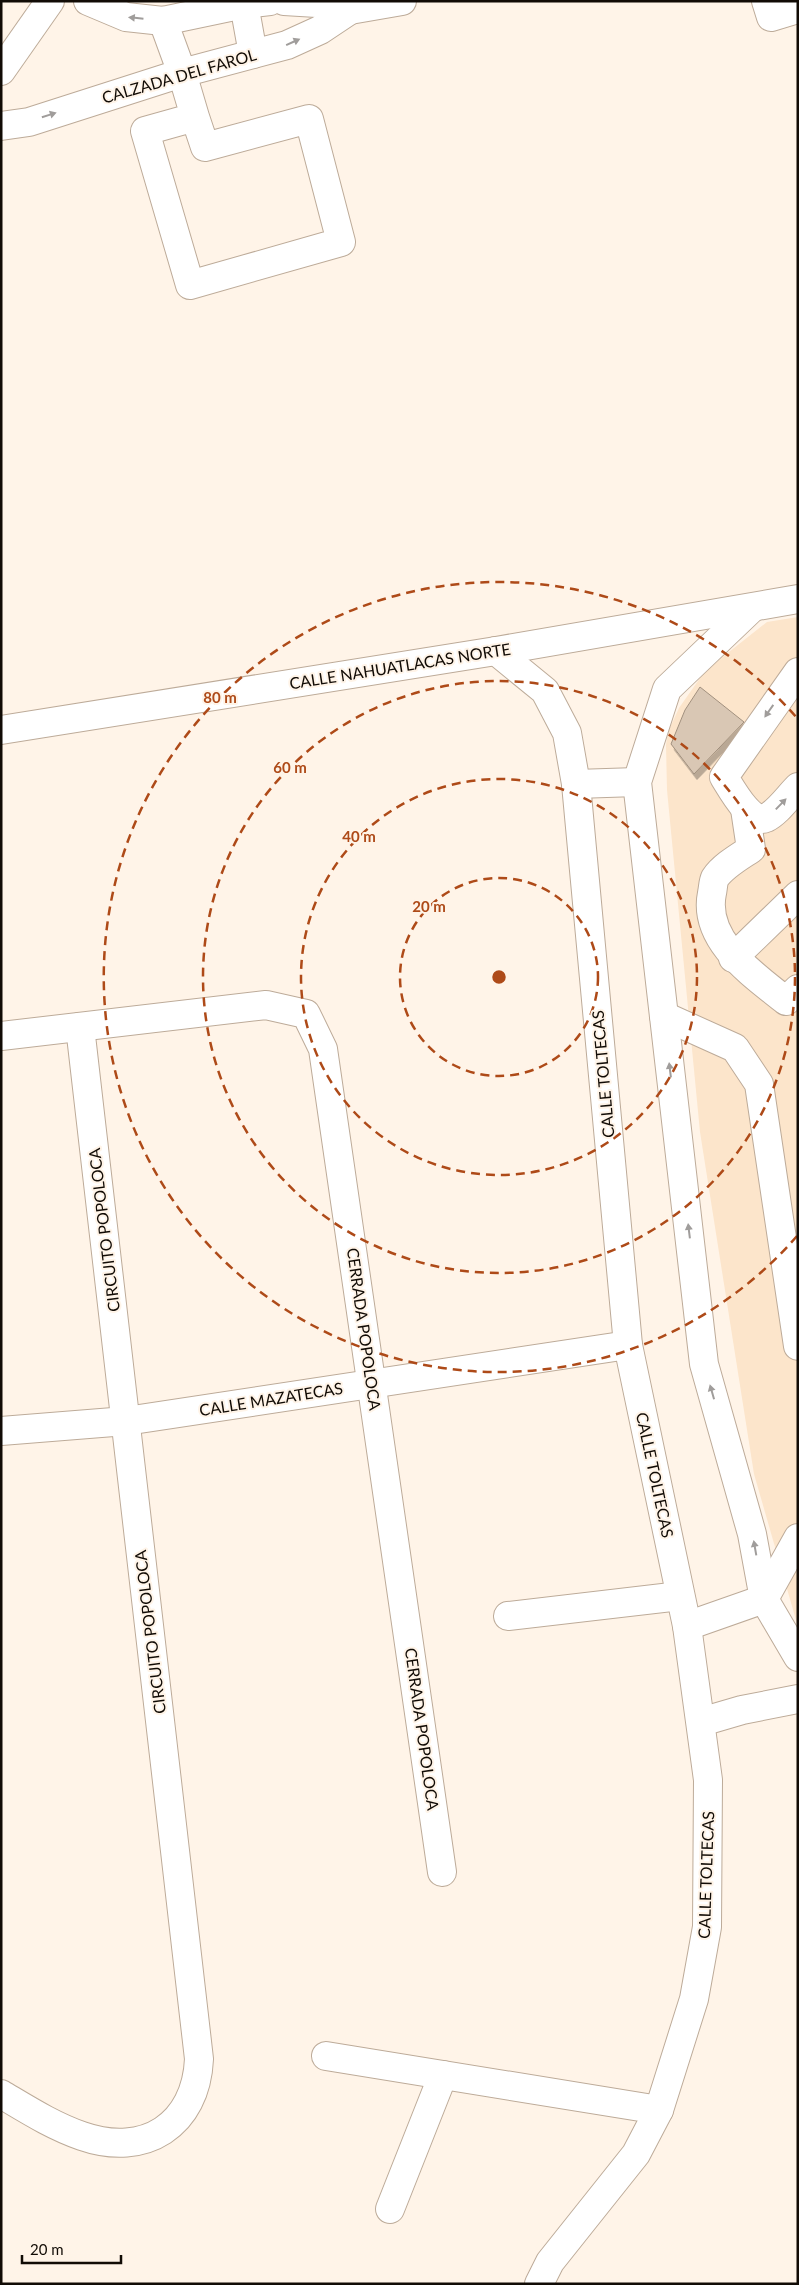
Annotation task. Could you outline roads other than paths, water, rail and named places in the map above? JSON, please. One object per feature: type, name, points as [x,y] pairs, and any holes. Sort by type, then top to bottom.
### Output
[{"type":"street","points":[[1,71],[50,1]]},
{"type":"street","points":[[88,1],[126,17],[163,21],[257,3],[252,54]]},
{"type":"street","name":"CALZADA DEL FAROL","points":[[284,1],[317,3],[350,10],[402,1]]},
{"type":"street","points":[[766,1],[771,16],[798,9]]},
{"type":"street","name":"CALZADA DEL FAROL","points":[[1,126],[30,122],[182,73],[287,45],[320,30],[350,10]]},
{"type":"street","points":[[163,21],[182,73],[205,147],[309,119],[341,242],[190,285],[145,131],[195,117]]},
{"type":"street","name":"CALLE NAHUATLACAS NORTE","points":[[1,730],[496,651],[798,599]]},
{"type":"street","points":[[752,608],[667,689],[637,782],[704,1364],[752,1534],[764,1599],[798,1657]]},
{"type":"street","name":"CALLE TOLTECAS","points":[[496,651],[545,691],[566,733],[576,784],[628,1345],[687,1626],[708,1780],[708,1927],[694,1999],[659,2110],[636,2154],[550,2262],[539,2284]]},
{"type":"street","points":[[798,672],[724,777],[745,809],[756,818],[765,819],[798,788]]},
{"type":"street","points":[[576,784],[637,782]]},
{"type":"street","points":[[745,809],[751,849],[734,861],[715,879],[710,904],[718,934],[734,958],[786,1001],[798,989]]},
{"type":"street","points":[[734,958],[798,895]]},
{"type":"street","name":"CERRADA POPOLOCA","points":[[80,1027],[266,1005],[306,1014],[323,1049],[442,1872]]},
{"type":"street","points":[[664,1016],[734,1048],[760,1084],[798,1346]]},
{"type":"street","points":[[1,1036],[80,1027]]},
{"type":"street","name":"CIRCUITO POPOLOCA","points":[[1,2094],[51,2124],[84,2137],[117,2144],[142,2140],[165,2130],[180,2118],[192,2099],[198,2079],[200,2059],[80,1027]]},
{"type":"street","name":"CALLE MAZATECAS","points":[[1,1431],[126,1421],[628,1345]]},
{"type":"street","points":[[687,1626],[764,1599],[798,1538]]},
{"type":"street","points":[[508,1616],[680,1596]]},
{"type":"street","points":[[701,1722],[742,1710],[798,1699]]},
{"type":"street","points":[[326,2056],[659,2110]]},
{"type":"street","points":[[390,2209],[443,2075]]}]
